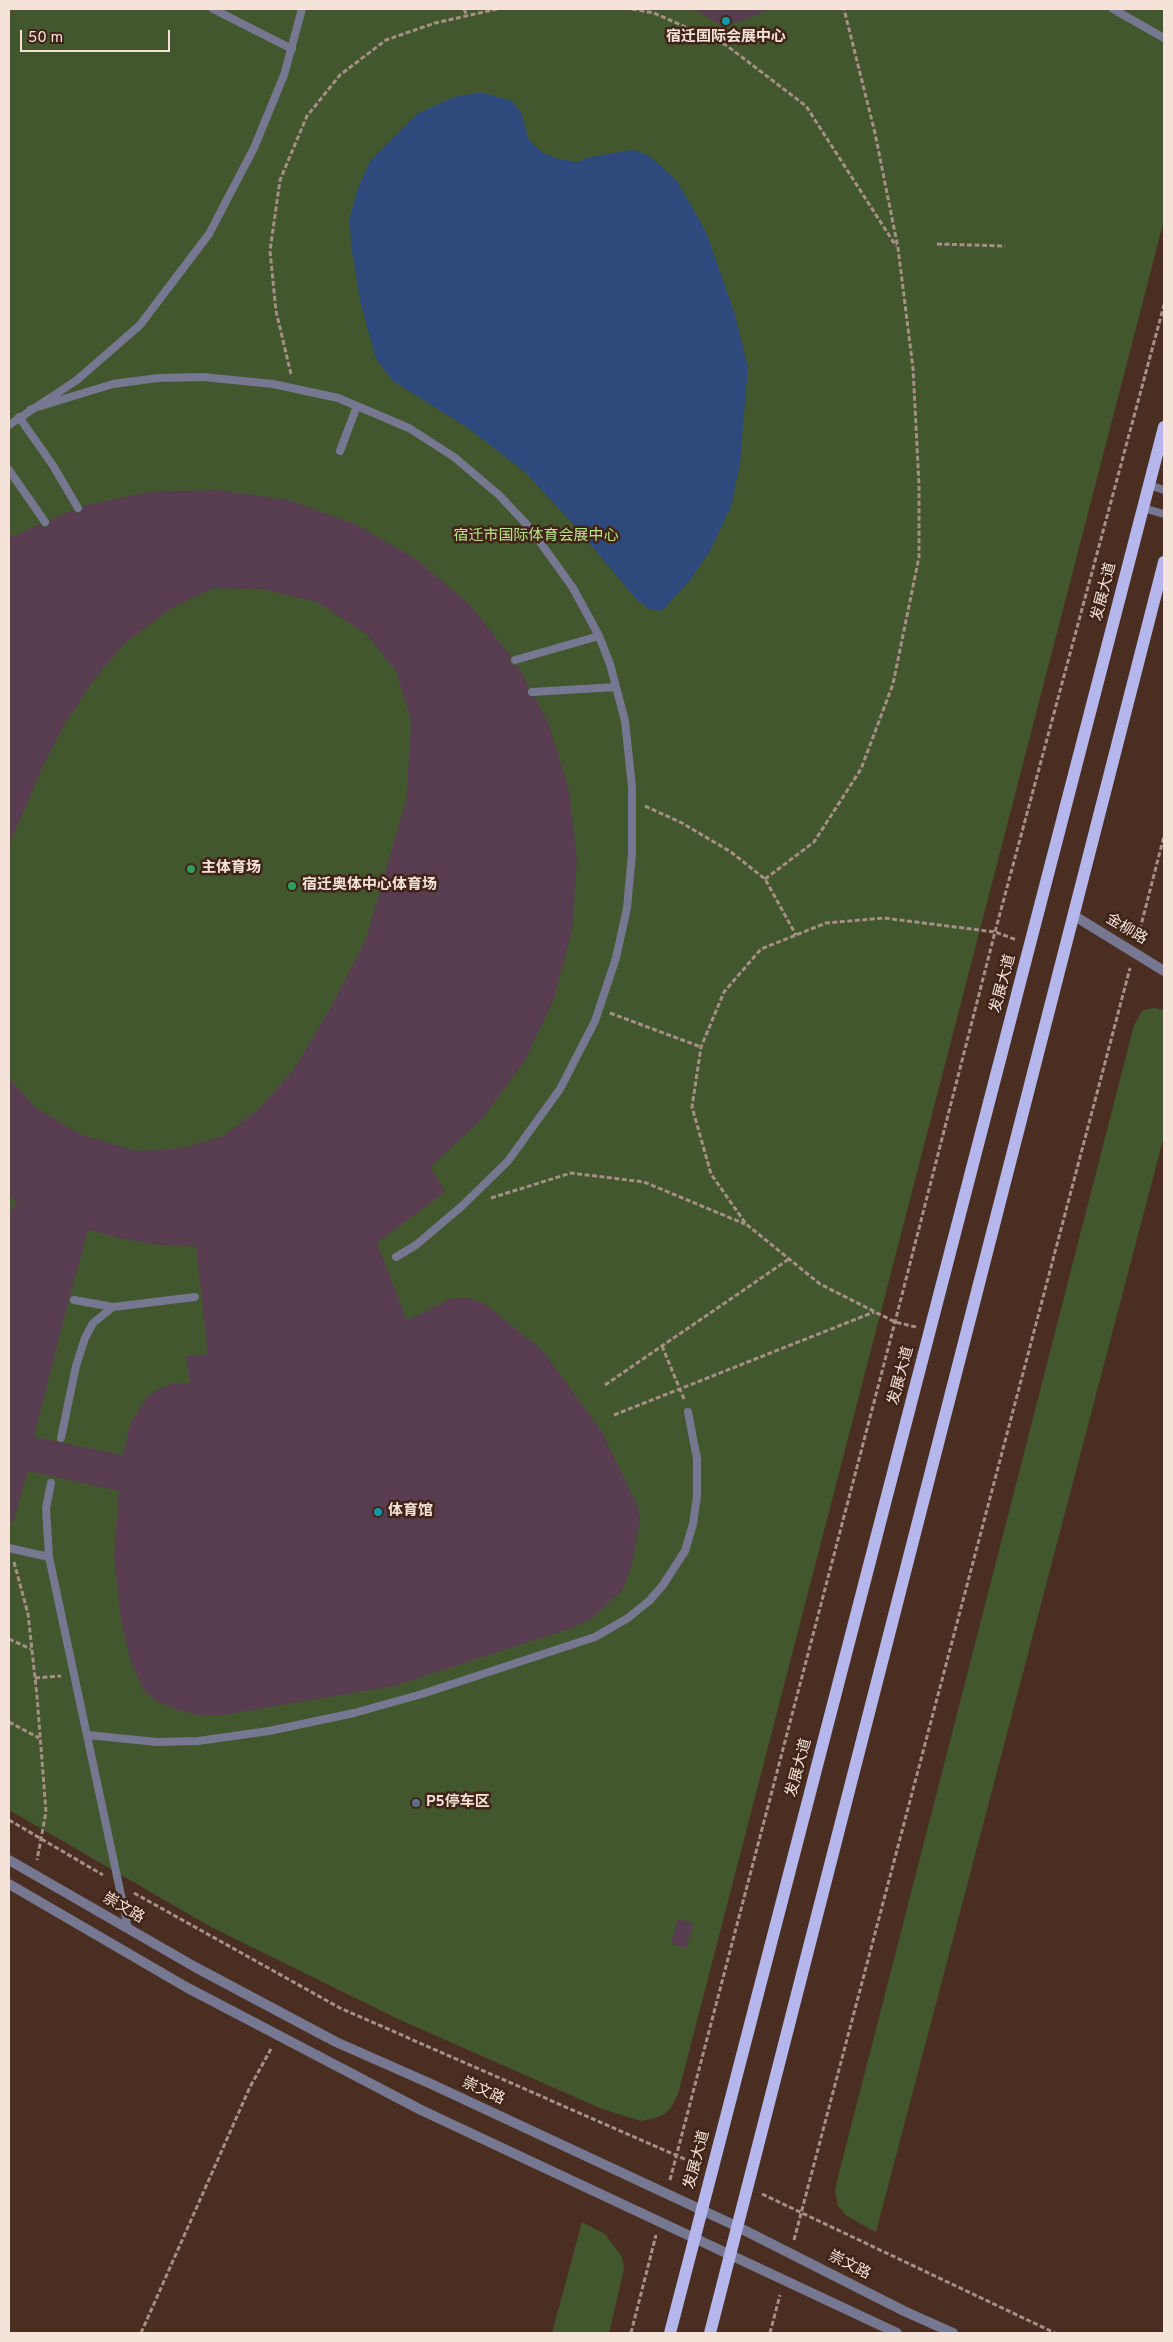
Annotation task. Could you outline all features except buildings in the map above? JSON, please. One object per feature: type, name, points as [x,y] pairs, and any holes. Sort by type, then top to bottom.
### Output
[{"type":"main road","name":"发展大道","points":[[670,2333],[1164,428]]},
{"type":"main road","points":[[710,2333],[1164,562]]},
{"type":"street","name":"金柳路","points":[[1073,915],[1164,970]]},
{"type":"street","name":"崇文路","points":[[9,1860],[195,1967],[336,2042],[429,2083],[736,2226],[953,2333]]},
{"type":"street","points":[[9,1884],[186,1987],[421,2110],[897,2333]]},
{"type":"lane","points":[[213,9],[292,49]]},
{"type":"lane","points":[[9,425],[77,380],[140,325],[209,234],[254,148],[284,75],[302,9]]},
{"type":"lane","points":[[1114,9],[1164,38]]},
{"type":"lane","points":[[31,409],[113,384],[158,378],[203,377],[273,384],[338,398],[409,428],[454,457],[499,496],[530,528],[572,588],[599,636],[625,721],[632,800],[632,854],[627,908],[616,958],[595,1021],[560,1089],[508,1162],[462,1206],[416,1245],[396,1257]]},
{"type":"lane","points":[[340,451],[357,406]]},
{"type":"lane","points":[[19,417],[52,464],[78,508]]},
{"type":"lane","points":[[9,470],[45,522]]},
{"type":"lane","points":[[1149,485],[1164,490]]},
{"type":"lane","points":[[1143,508],[1164,514]]},
{"type":"lane","points":[[514,660],[599,636]]},
{"type":"lane","points":[[532,692],[616,687]]},
{"type":"lane","points":[[74,1300],[113,1307],[195,1298]]},
{"type":"lane","points":[[61,1438],[76,1366],[85,1338],[93,1323],[113,1307]]},
{"type":"lane","points":[[87,1735],[157,1742],[188,1742],[269,1731],[354,1713],[422,1694],[595,1637],[628,1618],[649,1601],[663,1586],[685,1551],[693,1524],[697,1496],[697,1459],[688,1412]]},
{"type":"lane","points":[[51,1484],[46,1508],[49,1557],[128,1928]]},
{"type":"lane","points":[[9,1548],[49,1557]]},
{"type":"path","points":[[464,9],[467,16]]},
{"type":"path","points":[[294,388],[276,311],[270,251],[280,180],[307,116],[340,75],[386,40],[435,23],[497,9]]},
{"type":"path","points":[[632,9],[654,13],[726,45],[806,106],[898,248]]},
{"type":"path","points":[[765,879],[814,842],[861,769],[893,684],[919,557],[919,485],[913,368],[898,248],[874,133],[844,9]]},
{"type":"path","points":[[937,244],[1005,246]]},
{"type":"path","points":[[667,2194],[896,1322],[995,932],[1164,305]]},
{"type":"path","points":[[632,800],[682,823],[731,852],[765,879],[796,935]]},
{"type":"path","points":[[791,2254],[1164,836]]},
{"type":"path","points":[[931,1331],[896,1322],[820,1284],[746,1224],[711,1174],[692,1107],[701,1047],[724,992],[761,950],[826,923],[884,918],[995,932],[1031,945]]},
{"type":"path","points":[[599,1009],[701,1047]]},
{"type":"path","points":[[490,1198],[571,1173],[644,1182],[746,1224]]},
{"type":"path","points":[[604,1385],[789,1259]]},
{"type":"path","points":[[614,1415],[874,1311]]},
{"type":"path","points":[[662,1346],[688,1412]]},
{"type":"path","points":[[9,1548],[28,1614],[46,1812],[34,1875]]},
{"type":"path","points":[[9,1639],[32,1650]]},
{"type":"path","points":[[35,1678],[74,1675]]},
{"type":"path","points":[[9,1722],[40,1738]]},
{"type":"path","points":[[9,1820],[340,2008],[712,2171]]},
{"type":"path","points":[[141,2333],[250,2087],[278,2036]]},
{"type":"path","points":[[746,2187],[1056,2333]]},
{"type":"path","points":[[630,2333],[660,2222]]},
{"type":"path","points":[[770,2333],[784,2279]]},
{"type":"green space","name":"宿迁市国际体育会展中心","points":[[9,9],[1164,9],[1164,220],[678,2094],[671,2108],[663,2115],[654,2118],[641,2121],[602,2109],[398,2019],[211,1927],[9,1810]]},
{"type":"green space","points":[[1154,1008],[1164,1010],[1164,1136],[876,2232],[847,2216],[838,2206],[835,2191],[838,2177],[1134,1025],[1143,1010]]},
{"type":"green space","points":[[582,2222],[605,2234],[622,2257],[624,2270],[609,2333],[552,2333]]},
{"type":"water","points":[[481,92],[512,101],[521,112],[529,140],[543,153],[559,159],[577,162],[590,157],[633,150],[646,154],[659,164],[677,181],[706,232],[734,312],[748,367],[740,463],[731,507],[710,551],[691,579],[662,611],[649,609],[637,600],[574,525],[525,472],[468,428],[393,381],[376,359],[360,301],[352,250],[349,220],[358,188],[370,161],[417,114],[454,97]]},
{"type":"place","name":"宿迁国际会展中心","points":[[726,21]]},
{"type":"place","name":"主体育场","points":[[191,869]]},
{"type":"place","name":"宿迁奥体中心体育场","points":[[292,886]]},
{"type":"place","name":"体育馆","points":[[378,1512]]},
{"type":"place","name":"P5停车区","points":[[416,1803]]}]
